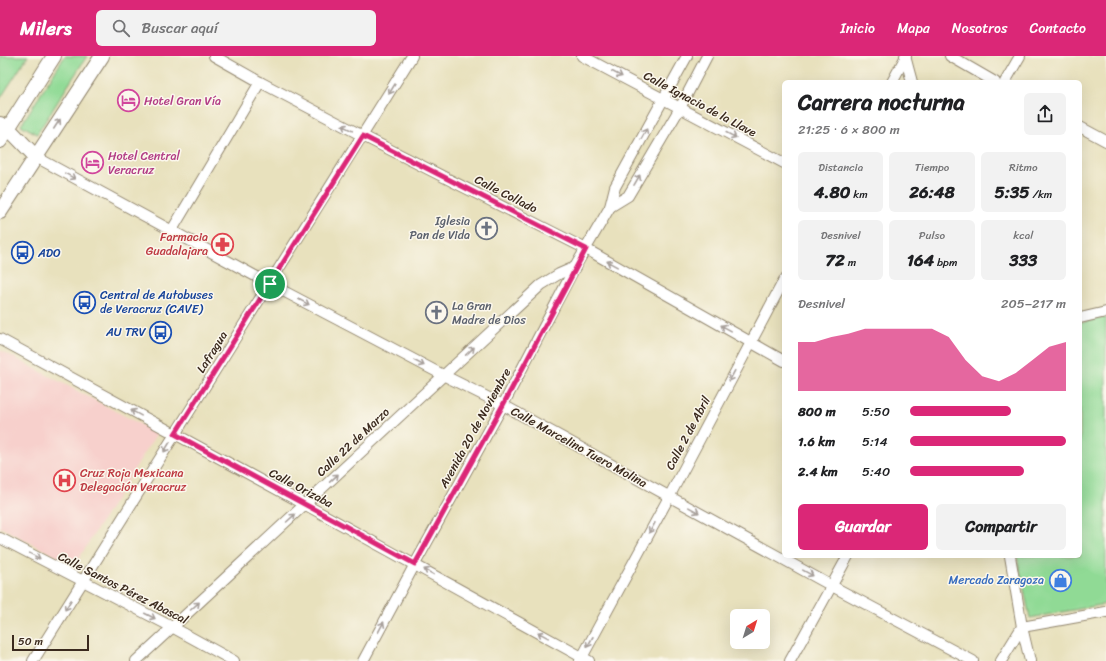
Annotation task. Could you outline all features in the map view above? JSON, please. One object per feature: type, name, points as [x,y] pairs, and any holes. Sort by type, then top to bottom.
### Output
[{"type":"main road","points":[[0,142],[4,126],[54,56]]},
{"type":"main road","points":[[0,212],[102,56]]},
{"type":"main road","name":"Calle Marcelino Tuero Molina","points":[[4,126],[36,157]]},
{"type":"main road","name":"Calle Marcelino Tuero Molina","points":[[0,142],[36,157]]},
{"type":"street","name":"Calle Collado","points":[[214,56],[363,136],[586,249],[782,360]]},
{"type":"street","name":"Lafragua","points":[[33,661],[412,56]]},
{"type":"street","name":"Calle Ignacio de la Llave","points":[[582,56],[782,162]]},
{"type":"street","name":"Avenida 20 de Noviembre","points":[[363,661],[610,207],[615,187],[686,56]]},
{"type":"street","name":"Avenida 20 de Noviembre","points":[[610,207],[628,196],[680,108],[707,56]]},
{"type":"street","points":[[893,80],[906,56]]},
{"type":"street","points":[[906,56],[912,80]]},
{"type":"street","points":[[950,56],[992,80]]},
{"type":"street","points":[[1006,80],[1020,56]]},
{"type":"street","points":[[172,230],[260,82]]},
{"type":"street","points":[[1082,128],[1106,141]]},
{"type":"street","name":"Calle Marcelino Tuero Molina","points":[[36,157],[270,284],[503,405],[832,586],[973,661]]},
{"type":"street","name":"Calle 22 de Marzo","points":[[136,661],[306,505],[443,375],[541,285],[558,274],[576,267]]},
{"type":"street","name":"Calle 2 de Abril","points":[[584,660],[782,284]]},
{"type":"street","points":[[1082,318],[1106,312]]},
{"type":"street","name":"Calle Orizaba","points":[[0,339],[415,564],[584,660]]},
{"type":"street","name":"Calle Santos Pérez Abascal","points":[[0,538],[172,627],[234,661]]},
{"type":"street","points":[[790,661],[847,558]]},
{"type":"street","points":[[1010,558],[1022,627],[1030,661]]},
{"type":"street","points":[[1001,661],[1022,627],[1106,612]]},
{"type":"shaded area","name":"Cruz Roja Mexicana Delegación Veracruz","points":[[0,350],[157,433],[74,566],[0,527]]},
{"type":"green space","points":[[0,56],[28,56],[0,99]]},
{"type":"green space","points":[[65,56],[87,56],[37,134],[21,125]]},
{"type":"green space","points":[[1106,317],[1106,604],[1030,618],[1017,558],[1082,558],[1082,323]]},
{"type":"place","name":"Hotel Gran Vía","points":[[129,101]]},
{"type":"place","name":"Hotel Central Veracruz","points":[[92,163]]},
{"type":"place","name":"Iglesia Pan de Vida","points":[[486,228]]},
{"type":"place","name":"Farmacia Guadalajara","points":[[223,244]]},
{"type":"place","name":"ADO","points":[[22,253]]},
{"type":"place","name":"Central de Autobuses de Veracruz (CAVE)","points":[[84,302]]},
{"type":"place","name":"La Gran Madre de Dios","points":[[436,313]]},
{"type":"place","name":"AU TRV","points":[[161,332]]},
{"type":"place","name":"Cruz Roja Mexicana Delegación Veracruz","points":[[64,480]]},
{"type":"place","name":"Mercado Zaragoza","points":[[1060,580]]},
{"type":"route","points":[[363,136],[586,249],[503,405],[415,564],[175,434],[270,284],[363,136]]}]
